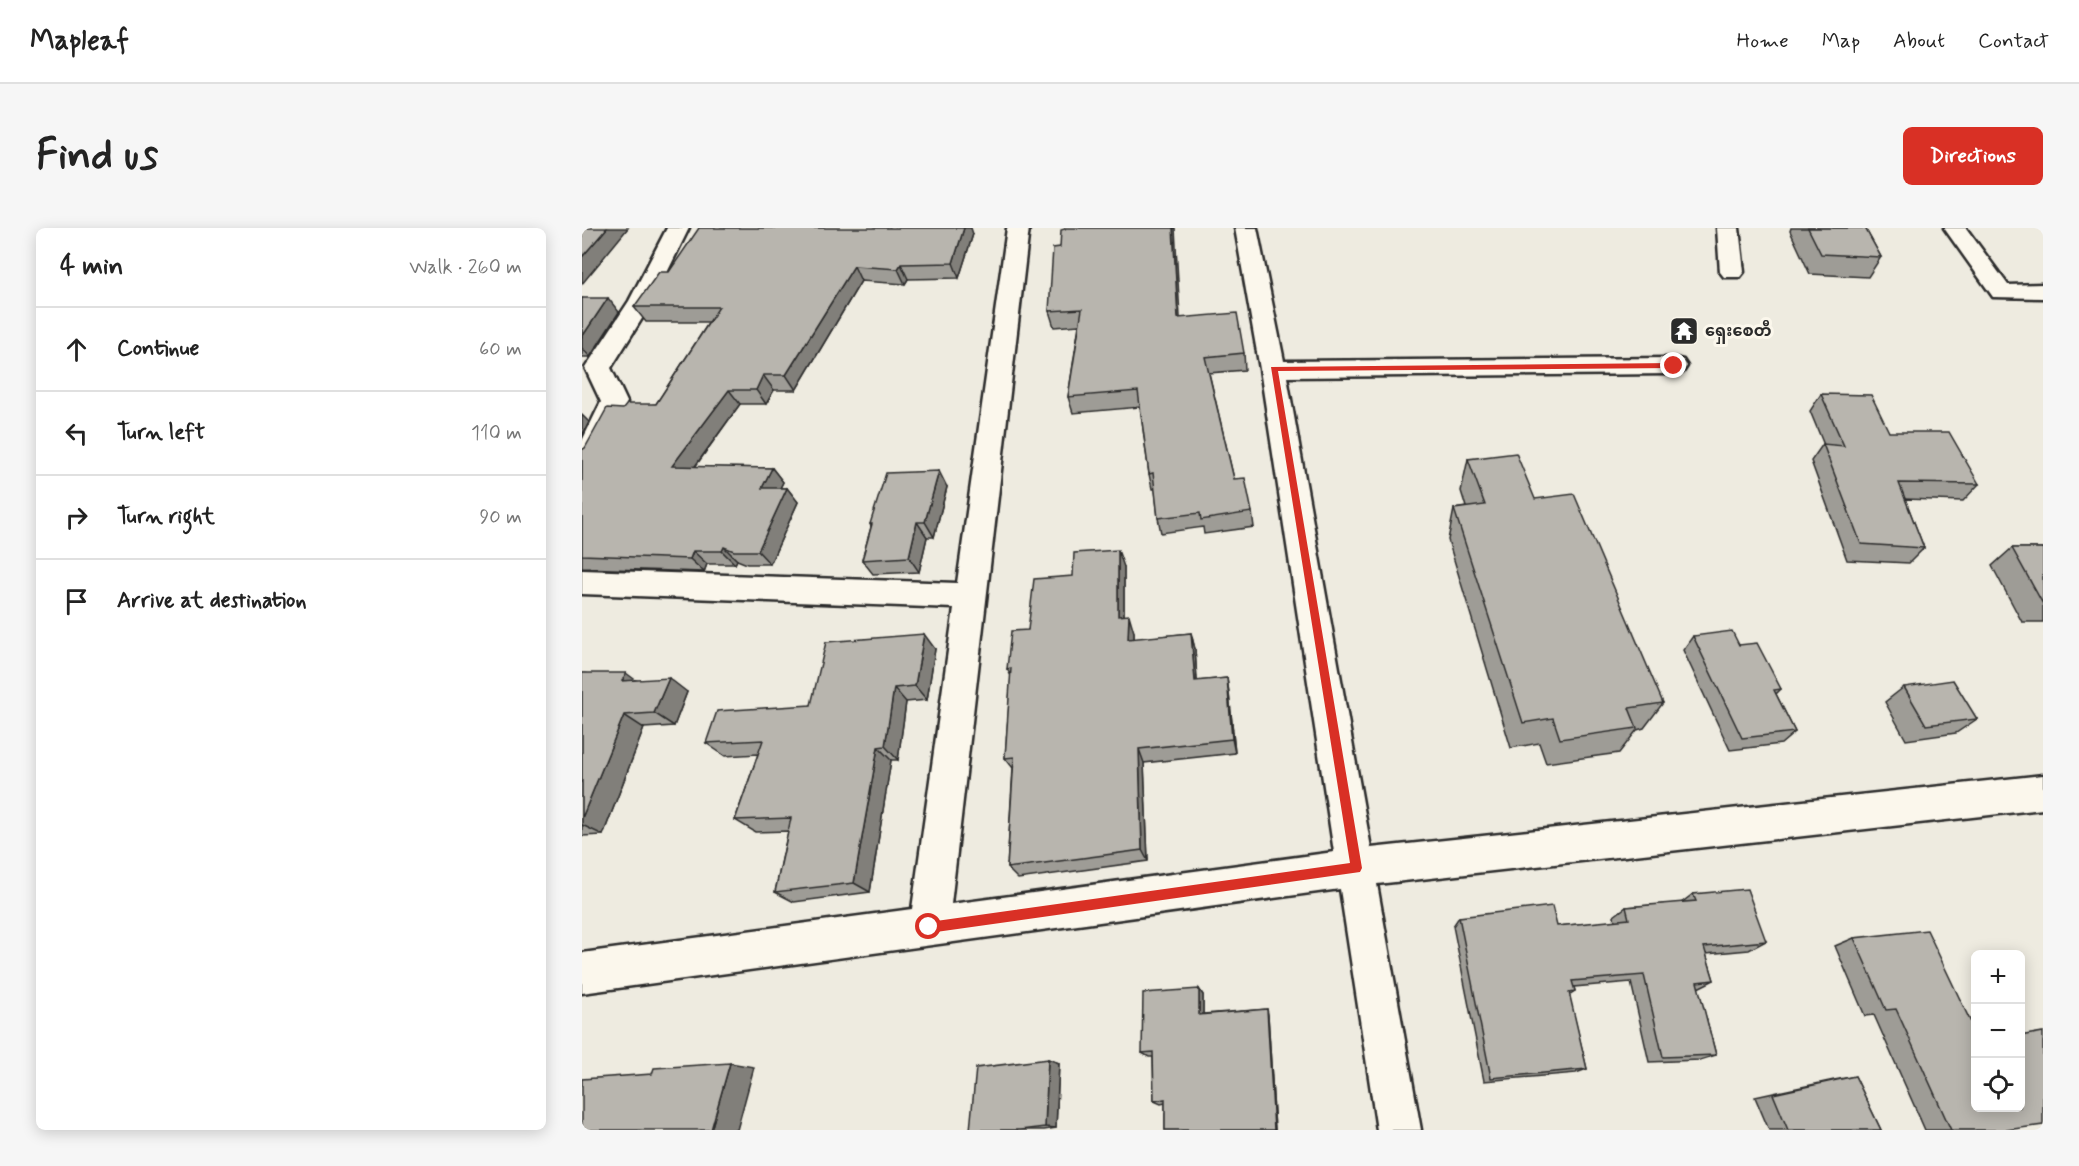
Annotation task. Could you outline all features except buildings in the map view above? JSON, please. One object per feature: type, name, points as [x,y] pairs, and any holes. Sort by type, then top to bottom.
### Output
[{"type":"street","points":[[582,462],[593,446],[614,402],[590,370],[641,301],[678,228]]},
{"type":"street","points":[[929,927],[1018,228]]},
{"type":"street","points":[[1246,228],[1273,369],[1399,1130]]},
{"type":"street","points":[[1728,228],[1732,272]]},
{"type":"street","points":[[1955,228],[2001,292],[2043,291]]},
{"type":"street","points":[[1273,369],[1674,366]]},
{"type":"street","points":[[582,582],[971,596]]},
{"type":"street","points":[[582,973],[1356,868],[2043,792]]},
{"type":"place","name":"ရှေးစေတီ","points":[[1684,331]]},
{"type":"route","points":[[929,927],[1356,868],[1273,369],[1399,366],[1674,366]]}]
